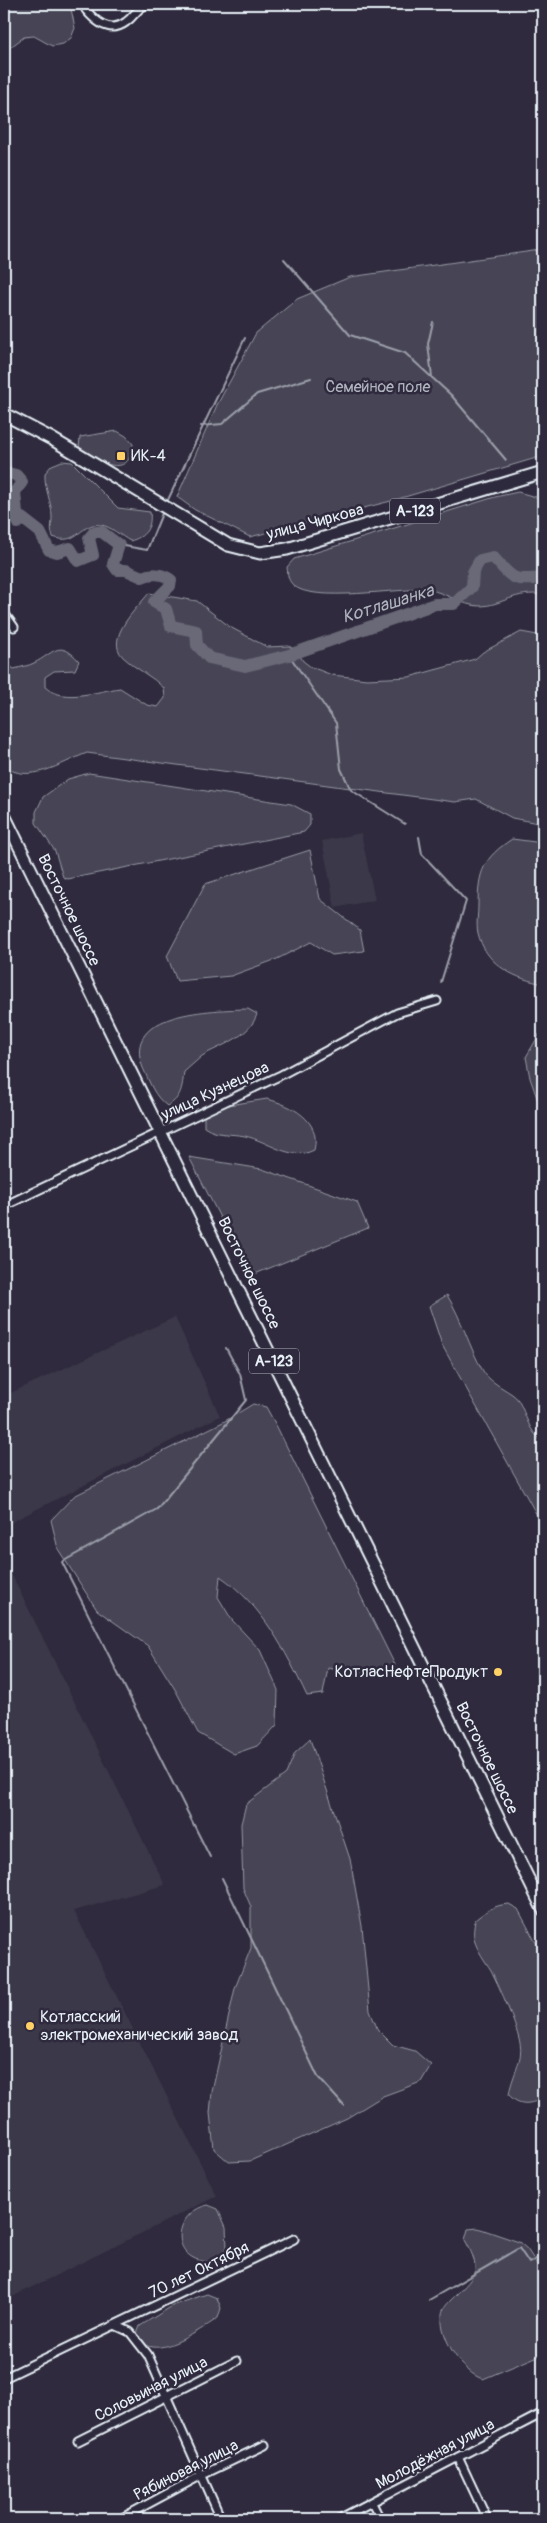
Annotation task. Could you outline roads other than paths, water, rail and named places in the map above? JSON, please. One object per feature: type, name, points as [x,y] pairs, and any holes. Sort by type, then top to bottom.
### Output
[{"type":"main road","name":"улица Чиркова","points":[[4,414],[52,439],[228,545],[260,553],[287,550],[543,472]]},
{"type":"main road","name":"Восточное шоссе","points":[[4,814],[543,1909]]},
{"type":"street","points":[[86,10],[96,22],[112,27],[125,23],[136,10],[146,4]]},
{"type":"street","points":[[4,613],[14,627]]},
{"type":"street","name":"улица Кузнецова","points":[[4,1206],[279,1076],[397,1014],[437,1001]]},
{"type":"street","name":"70 лет Октября","points":[[4,2377],[294,2239]]},
{"type":"street","points":[[115,2325],[130,2332],[148,2355],[221,2519]]},
{"type":"street","name":"Соловьиная улица","points":[[78,2441],[237,2361]]},
{"type":"street","name":"Молодёжная улица","points":[[339,2519],[543,2412]]},
{"type":"street","name":"Рябиновая улица","points":[[120,2519],[266,2445]]},
{"type":"street","points":[[458,2457],[487,2519]]},
{"type":"street","points":[[372,2503],[380,2519]]},
{"type":"waterway","points":[[284,259],[350,335],[405,353],[451,395],[506,460]]},
{"type":"waterway","points":[[432,377],[428,344],[433,322]]},
{"type":"waterway","points":[[166,504],[245,338]]},
{"type":"waterway","points":[[201,426],[222,424],[257,394],[311,378]]},
{"type":"waterway","name":"Котлашанка","points":[[4,472],[16,475],[22,482],[15,492],[18,523],[22,518],[40,532],[49,550],[57,552],[70,548],[78,561],[93,555],[89,538],[94,532],[102,532],[119,545],[113,564],[117,570],[126,570],[142,577],[153,574],[161,575],[171,580],[170,586],[154,602],[166,609],[171,626],[196,631],[197,645],[209,658],[245,666],[289,655],[435,604],[454,604],[472,587],[473,572],[480,560],[493,557],[510,575],[519,579],[543,578]]},
{"type":"waterway","points":[[119,545],[147,550],[163,511]]},
{"type":"waterway","points":[[289,655],[336,723],[341,769],[351,790],[405,824]]},
{"type":"waterway","points":[[419,837],[422,854],[466,901],[441,982]]},
{"type":"waterway","points":[[210,1857],[62,1562],[157,1509],[246,1400],[240,1374],[226,1348]]},
{"type":"waterway","points":[[222,1878],[318,2077],[344,2106]]},
{"type":"waterway","points":[[429,2300],[519,2248],[529,2263],[543,2255]]},
{"type":"place","name":"ИК-4","points":[[121,456]]},
{"type":"place","name":"КотласНефтеПродукт","points":[[498,1672]]},
{"type":"place","name":"Котласский электромеханический завод","points":[[30,2026]]},
{"type":"park label","name":"Семейное поле","points":[[378,387]]}]
